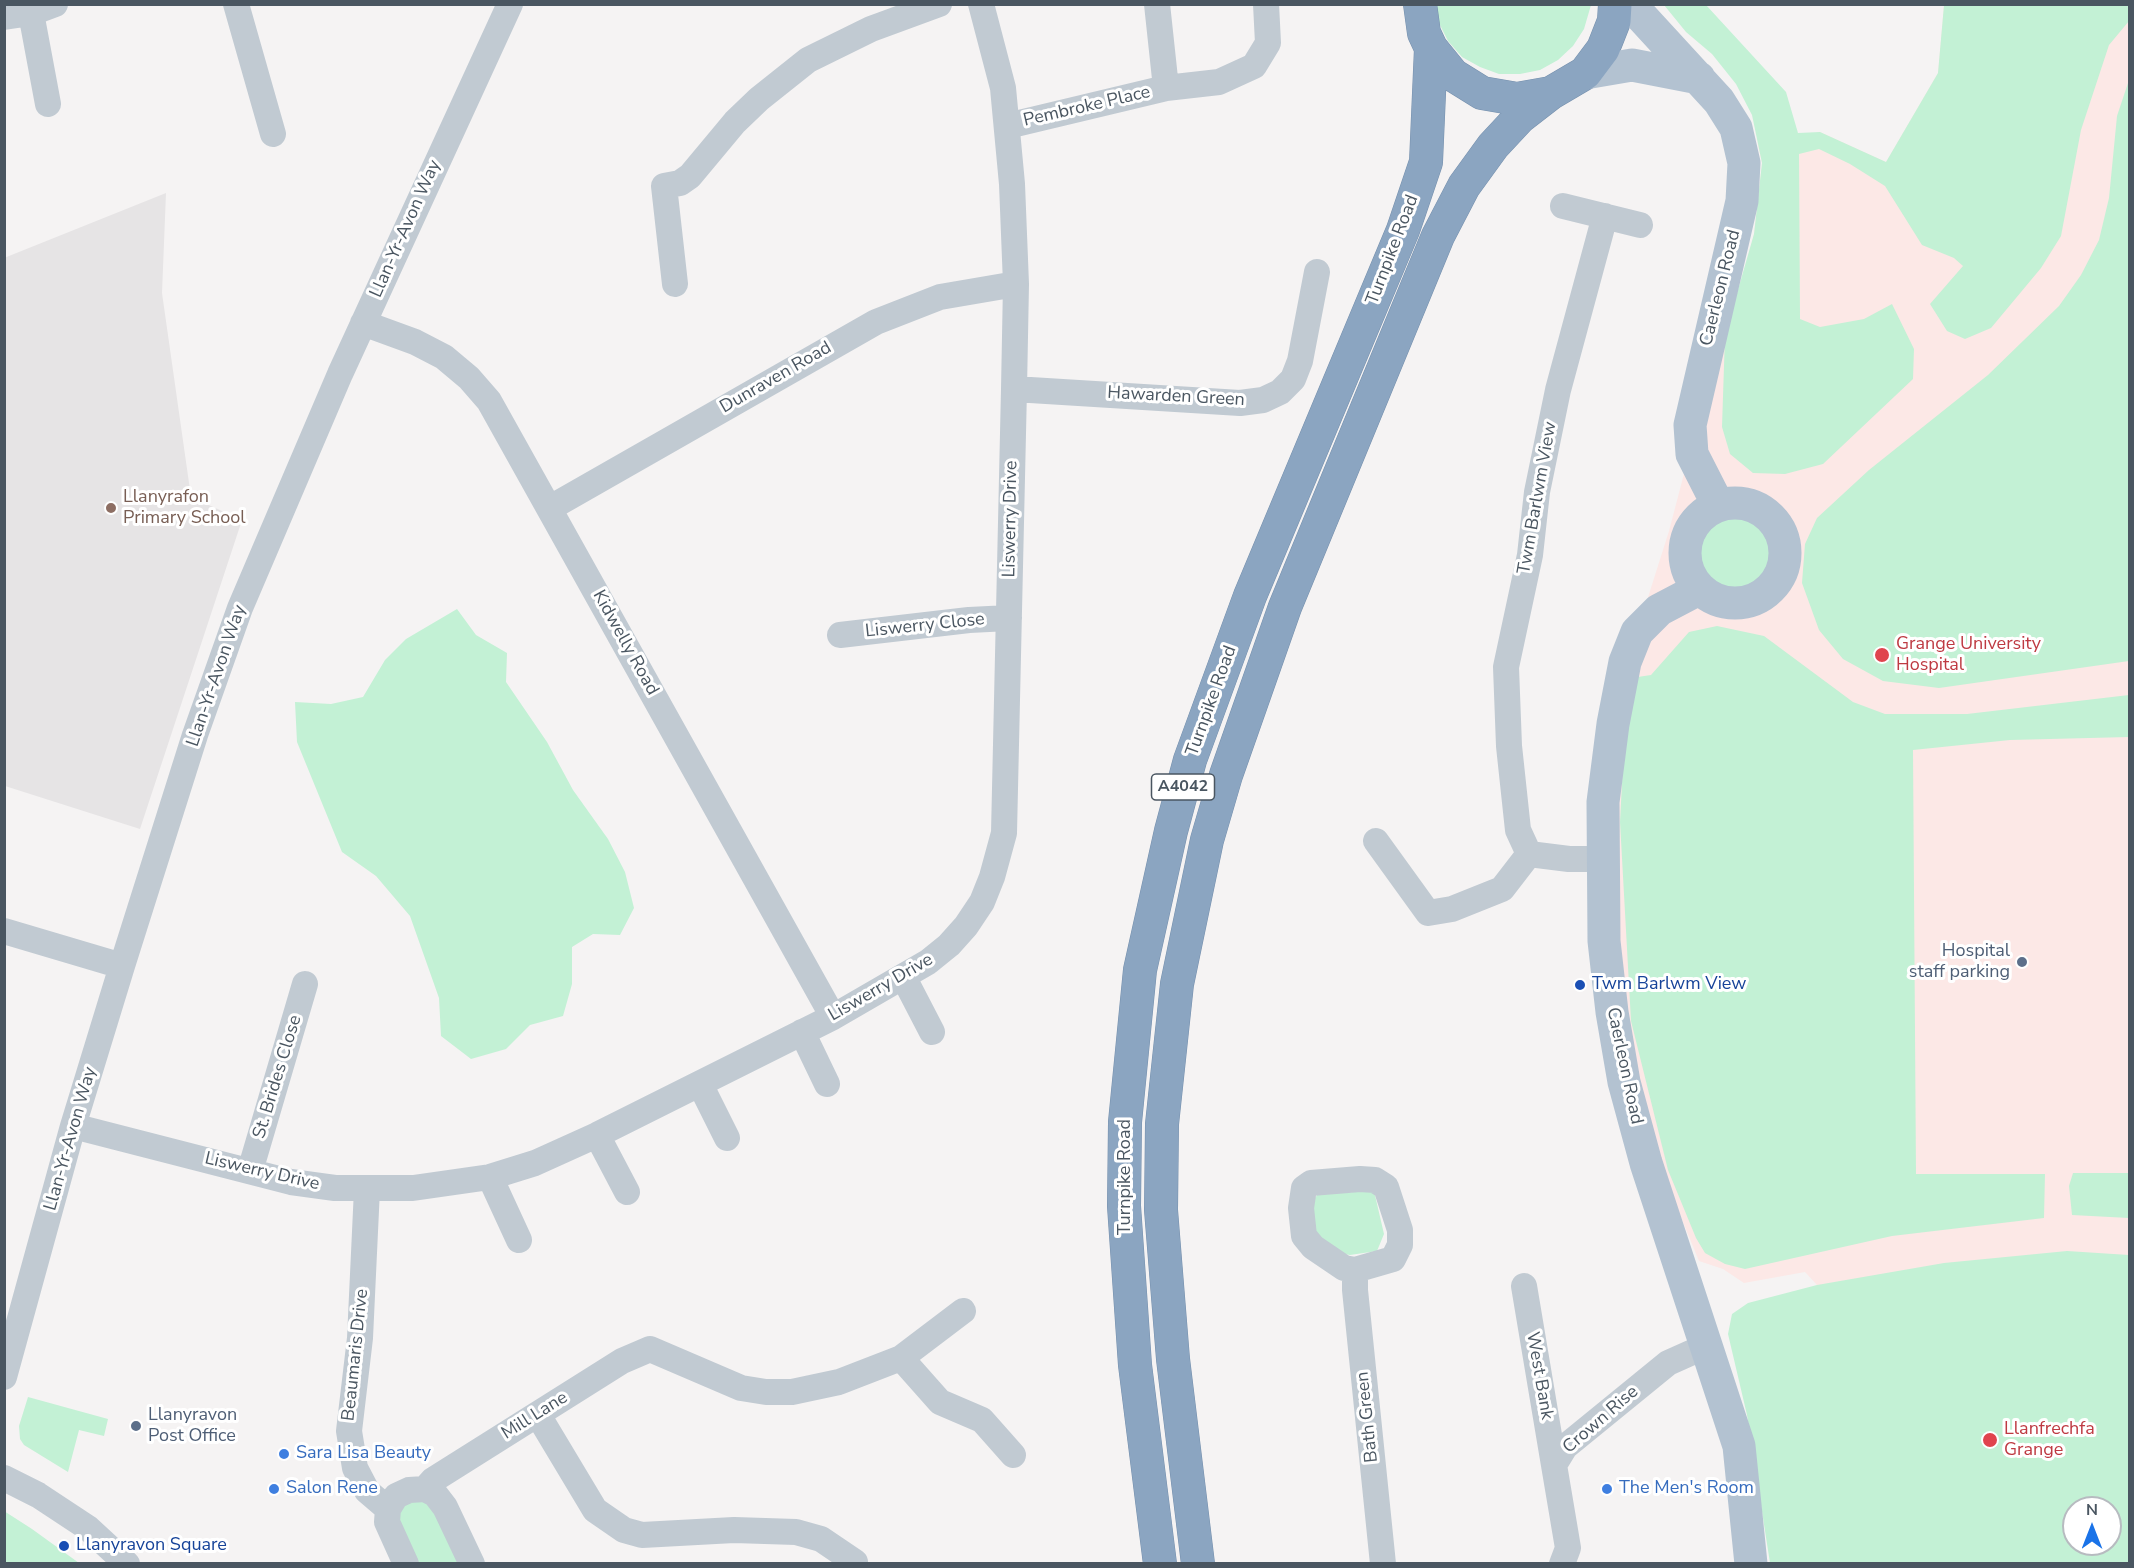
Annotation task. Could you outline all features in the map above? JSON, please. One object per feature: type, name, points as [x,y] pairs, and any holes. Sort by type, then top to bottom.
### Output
[{"type":"highway","points":[[1416,9],[1431,48],[1453,75],[1482,93],[1517,99],[1551,93],[1585,73],[1604,49],[1614,21],[1615,4]]},
{"type":"highway","name":"Turnpike Road","points":[[1160,1563],[1135,1365],[1124,1206],[1126,1111],[1140,970],[1170,831],[1190,760],[1250,596],[1403,230],[1426,162],[1431,48]]},
{"type":"highway","name":"Turnpike Road","points":[[1198,1563],[1173,1359],[1161,1210],[1162,1124],[1177,984],[1205,851],[1226,775],[1285,607],[1438,236],[1464,186],[1493,146],[1520,117],[1551,93]]},
{"type":"main road","name":"Caerleon Road","points":[[1630,4],[1719,101],[1736,128],[1744,163],[1742,201],[1692,409],[1692,454],[1718,505]]},
{"type":"main road","points":[[1585,73],[1632,65],[1699,78]]},
{"type":"main road","points":[[1745,504],[1761,510],[1774,522],[1784,546],[1782,571],[1773,586],[1760,597],[1743,603],[1726,603],[1699,589],[1689,575],[1685,559],[1686,544],[1691,529],[1701,516],[1718,505],[1745,504]]},
{"type":"main road","name":"Caerleon Road","points":[[1699,589],[1659,610],[1637,632],[1624,662],[1603,802],[1604,941],[1612,1012],[1624,1082],[1646,1163],[1739,1446],[1751,1563]]},
{"type":"street","points":[[4,17],[31,13],[55,4]]},
{"type":"street","points":[[236,4],[273,134]]},
{"type":"street","name":"Llan-Yr-Avon Way","points":[[4,1377],[73,1126],[122,966],[195,735],[240,608],[363,322],[510,4]]},
{"type":"street","points":[[675,284],[664,186],[680,183],[690,176],[735,122],[759,99],[808,60],[872,29],[939,4]]},
{"type":"street","name":"Liswerry Drive","points":[[73,1126],[291,1182],[335,1188],[413,1188],[490,1177],[535,1163],[597,1135],[833,1017],[904,978],[949,945],[966,926],[982,902],[1000,855],[1006,796],[1016,284],[1012,184],[1003,88],[981,4]]},
{"type":"street","name":"Pembroke Place","points":[[1157,4],[1166,88]]},
{"type":"street","name":"Pembroke Place","points":[[1007,126],[1166,88],[1219,82],[1254,66],[1268,43],[1266,4]]},
{"type":"street","points":[[31,13],[48,104]]},
{"type":"street","points":[[1563,206],[1640,225]]},
{"type":"street","name":"Twm Barlwm View","points":[[1529,854],[1518,830],[1509,746],[1506,667],[1530,555],[1537,492],[1558,390],[1605,216]]},
{"type":"street","name":"Hawarden Green","points":[[1014,389],[1240,403],[1263,400],[1280,393],[1293,379],[1300,361],[1317,272]]},
{"type":"street","name":"Dunraven Road","points":[[550,508],[876,322],[940,297],[1016,284]]},
{"type":"street","name":"Kidwelly Road","points":[[363,322],[415,342],[444,357],[470,378],[489,401],[833,1017]]},
{"type":"street","name":"Liswerry Close","points":[[840,635],[969,620],[1009,618]]},
{"type":"street","points":[[1376,841],[1428,913],[1452,909],[1502,889],[1529,854],[1569,859],[1602,859]]},
{"type":"street","points":[[4,931],[122,966]]},
{"type":"street","points":[[904,978],[932,1032]]},
{"type":"street","name":"St. Brides Close","points":[[250,1171],[305,984]]},
{"type":"street","points":[[802,1032],[827,1084]]},
{"type":"street","points":[[700,1084],[727,1138]]},
{"type":"street","points":[[597,1135],[627,1192]]},
{"type":"street","points":[[490,1177],[519,1239]]},
{"type":"street","name":"Beaumaris Drive","points":[[367,1189],[360,1338],[349,1431],[355,1468],[367,1491],[388,1509]]},
{"type":"street","name":"Bath Green","points":[[1355,1270],[1355,1290],[1383,1563]]},
{"type":"street","name":"West Bank","points":[[1524,1286],[1554,1465]]},
{"type":"street","points":[[963,1311],[902,1359],[940,1401],[982,1420],[1012,1455]]},
{"type":"street","name":"Crown Rise","points":[[1562,1563],[1568,1548],[1554,1465],[1565,1447],[1668,1363],[1706,1346]]},
{"type":"street","name":"Mill Lane","points":[[425,1489],[433,1480],[622,1361],[650,1349],[741,1388],[766,1392],[792,1392],[839,1382],[902,1359]]},
{"type":"street","points":[[538,1415],[595,1510],[624,1530],[653,1535],[734,1530],[796,1532],[820,1539],[855,1562]]},
{"type":"street","points":[[4,1478],[38,1495],[88,1528],[127,1563]]},
{"type":"street","points":[[406,1563],[387,1522],[388,1509],[396,1496],[408,1490],[425,1489],[435,1494],[445,1507],[472,1563]]},
{"type":"shaded area","name":"Grange University Hospital","points":[[1944,5],[2129,5],[2129,1563],[1878,1563],[1817,1285],[1805,1272],[1744,1283],[1723,1269],[1699,1261],[1666,1181],[1627,1034],[1620,975],[1615,827],[1637,632],[1669,531],[1703,401],[1740,288],[1754,234],[1762,163],[1758,145],[1820,132],[1886,162],[1938,73]]},
{"type":"shaded area","name":"Llanyrafon Primary School","points":[[166,193],[162,293],[191,497],[242,520],[140,829],[5,786],[4,258]]},
{"type":"green space","points":[[1435,5],[1591,5],[1584,29],[1573,46],[1558,60],[1540,70],[1520,74],[1499,74],[1462,57],[1448,41],[1439,23]]},
{"type":"green space","points":[[1664,5],[1706,5],[1786,92],[1798,133],[1820,132],[1886,162],[1938,73],[1944,5],[2129,5],[2129,21],[2109,45],[2081,130],[2061,236],[2041,268],[1991,328],[1965,339],[1947,331],[1930,304],[1963,266],[1954,258],[1922,245],[1885,186],[1850,164],[1819,149],[1799,154],[1800,319],[1820,327],[1864,319],[1892,304],[1914,349],[1913,379],[1823,464],[1785,474],[1753,473],[1730,454],[1722,427],[1725,335],[1754,234],[1762,163],[1752,115],[1736,84],[1712,54],[1686,32]]},
{"type":"green space","points":[[2129,80],[2129,661],[1939,688],[1883,681],[1843,659],[1819,630],[1802,583],[1805,544],[1817,518],[1869,470],[1988,375],[2059,306],[2081,275],[2099,240],[2109,198],[2117,116]]},
{"type":"green space","points":[[1742,516],[1761,526],[1769,538],[1771,552],[1769,566],[1761,578],[1749,586],[1728,588],[1709,578],[1701,566],[1699,545],[1709,526],[1721,518]]},
{"type":"green space","points":[[457,609],[476,635],[507,653],[506,682],[547,742],[573,790],[608,839],[625,872],[634,908],[620,935],[593,934],[572,947],[572,984],[563,1016],[530,1025],[506,1049],[471,1059],[441,1036],[439,998],[410,916],[376,876],[342,852],[297,742],[295,702],[331,704],[363,697],[385,660],[406,639]]},
{"type":"green space","points":[[1717,626],[1764,636],[1853,702],[1885,714],[1967,714],[2129,695],[2129,737],[2010,740],[1913,750],[1916,1174],[2045,1174],[2044,1218],[1892,1236],[1745,1269],[1725,1264],[1705,1253],[1696,1238],[1668,1170],[1631,1021],[1620,822],[1626,704],[1631,678],[1651,675],[1689,632]]},
{"type":"green space","points":[[2073,1173],[2129,1173],[2129,1218],[2072,1215],[2069,1186]]},
{"type":"green space","points":[[1374,1191],[1384,1234],[1377,1251],[1350,1255],[1339,1253],[1311,1229],[1311,1203],[1318,1194]]},
{"type":"green space","name":"Llanfrechfa Grange","points":[[2067,1251],[2129,1255],[2129,1563],[1770,1563],[1747,1415],[1728,1334],[1732,1314],[1748,1303],[1817,1285],[1944,1263]]},
{"type":"green space","points":[[28,1397],[108,1419],[104,1436],[79,1430],[68,1472],[24,1445],[20,1439],[19,1426]]},
{"type":"green space","points":[[424,1495],[463,1563],[415,1563],[398,1526],[398,1505]]},
{"type":"green space","points":[[4,1511],[32,1529],[79,1563],[5,1563]]},
{"type":"place","name":"Llanyrafon Primary School","points":[[111,508]]},
{"type":"place","name":"Grange University Hospital","points":[[1882,655]]},
{"type":"place","name":"Hospital staff parking","points":[[2022,962]]},
{"type":"place","name":"Twm Barlwm View","points":[[1580,985]]},
{"type":"place","name":"Llanyravon Post Office","points":[[136,1426]]},
{"type":"place","name":"Llanfrechfa Grange","points":[[1990,1440]]},
{"type":"place","name":"Sara Lisa Beauty","points":[[284,1454]]},
{"type":"place","name":"Salon Rene","points":[[274,1489]]},
{"type":"place","name":"The Men's Room","points":[[1607,1489]]},
{"type":"place","name":"Llanyravon Square","points":[[64,1546]]}]
